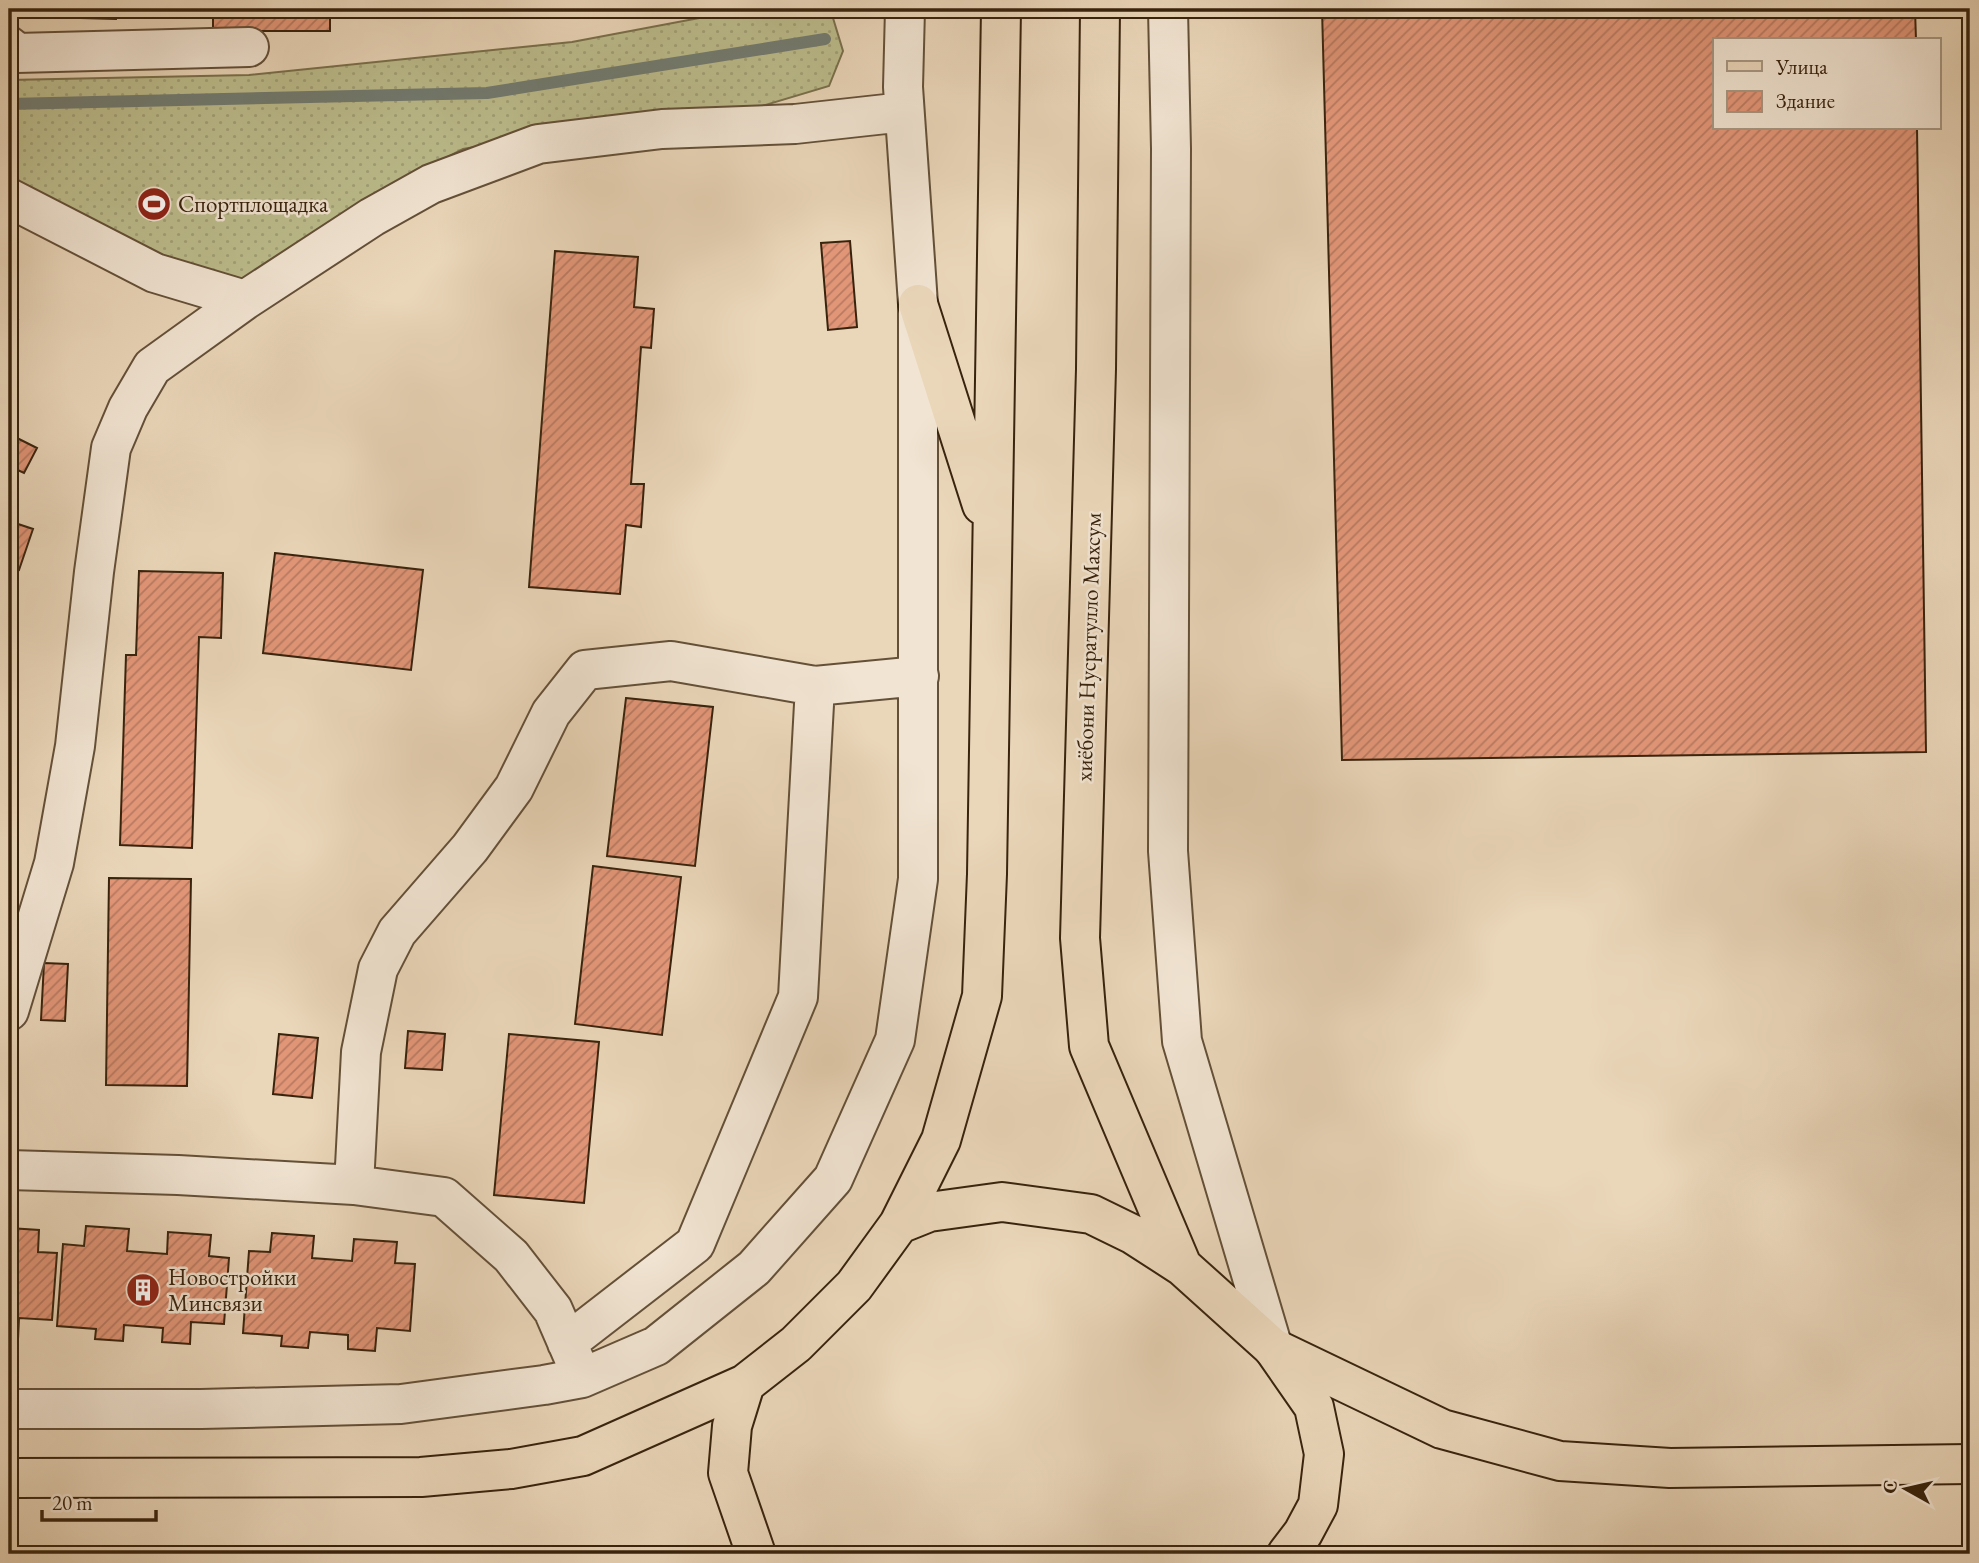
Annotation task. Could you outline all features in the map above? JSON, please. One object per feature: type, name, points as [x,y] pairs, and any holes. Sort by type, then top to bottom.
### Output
[{"type":"main road","points":[[9,1478],[421,1477],[511,1469],[583,1456],[745,1384],[796,1344],[854,1286],[898,1223],[941,1140],[982,996],[987,874],[1001,9]]},
{"type":"main road","name":"хиёбони Нусратулло Махсум","points":[[1100,9],[1096,369],[1080,938],[1089,1046],[1182,1266]]},
{"type":"main road","points":[[918,304],[992,537]]},
{"type":"main road","points":[[898,1223],[929,1212],[1002,1202],[1091,1214],[1133,1235],[1182,1266],[1273,1348],[1314,1406],[1324,1454],[1318,1505],[1303,1533],[1287,1554]]},
{"type":"main road","points":[[1273,1348],[1442,1429],[1560,1461],[1670,1468],[1970,1464]]},
{"type":"main road","points":[[745,1384],[732,1426],[728,1473],[755,1554]]},
{"type":"street","points":[[9,1409],[201,1409],[401,1404],[582,1378],[656,1346],[754,1268],[833,1179],[895,1040],[918,879],[918,304],[904,112],[905,9]]},
{"type":"street","points":[[1168,9],[1171,149],[1168,851],[1182,1041],[1273,1348]]},
{"type":"street","points":[[9,46],[17,53],[249,47]]},
{"type":"street","points":[[9,1011],[54,863],[75,746],[93,572],[111,448],[128,408],[152,367],[245,300],[372,217],[431,184],[538,144],[662,129],[795,124],[904,112]]},
{"type":"street","points":[[9,198],[155,273],[245,300]]},
{"type":"street","points":[[354,1185],[361,1052],[378,969],[397,932],[470,849],[514,788],[551,713],[585,670],[671,661],[815,686],[919,676]]},
{"type":"street","points":[[567,1343],[695,1244],[798,997],[815,686]]},
{"type":"street","points":[[9,1170],[178,1175],[354,1185],[444,1197],[511,1256],[553,1310],[582,1378]]},
{"type":"green space","points":[[747,9],[810,9],[833,18],[843,51],[829,86],[742,112],[645,118],[463,149],[366,199],[239,283],[165,259],[67,215],[9,178],[9,80],[249,75],[572,42]]},
{"type":"building","points":[[9,9],[117,9],[116,19],[9,16]]},
{"type":"building","points":[[213,9],[330,9],[330,31],[213,31]]},
{"type":"building","points":[[1322,9],[1915,9],[1916,38],[1713,38],[1713,130],[1917,130],[1926,752],[1342,760]]},
{"type":"building","points":[[850,241],[857,327],[828,330],[821,243]]},
{"type":"building","points":[[555,251],[638,257],[634,307],[654,309],[651,348],[641,347],[631,484],[644,484],[641,527],[626,525],[620,594],[529,587]]},
{"type":"building","points":[[9,316],[18,320],[9,345]]},
{"type":"building","points":[[9,434],[37,448],[24,473],[9,466]]},
{"type":"building","points":[[9,521],[33,529],[19,570],[9,566]]},
{"type":"building","points":[[275,553],[423,570],[411,670],[263,653]]},
{"type":"building","points":[[139,571],[223,573],[221,638],[199,637],[192,848],[120,845],[126,655],[136,655]]},
{"type":"building","points":[[626,698],[713,707],[695,866],[607,856]]},
{"type":"building","points":[[593,866],[681,877],[662,1035],[575,1024]]},
{"type":"building","points":[[109,878],[191,879],[187,1086],[106,1085]]},
{"type":"building","points":[[44,963],[68,964],[65,1021],[41,1020]]},
{"type":"building","points":[[408,1031],[445,1034],[442,1070],[405,1068]]},
{"type":"building","points":[[279,1034],[318,1038],[312,1098],[273,1094]]},
{"type":"building","points":[[509,1034],[599,1042],[584,1203],[494,1195]]},
{"type":"building","name":"Новостройки Минсвязи","points":[[86,1226],[129,1229],[127,1251],[167,1254],[168,1232],[211,1235],[209,1256],[229,1258],[224,1324],[191,1322],[190,1344],[162,1342],[163,1328],[124,1325],[123,1341],[95,1339],[96,1329],[57,1326],[63,1244],[84,1246]]},
{"type":"building","points":[[9,1228],[39,1230],[38,1252],[57,1253],[52,1320],[19,1318],[18,1339],[9,1339]]},
{"type":"building","name":"Новостройки Минсвязи","points":[[272,1233],[314,1236],[312,1258],[352,1261],[354,1239],[397,1242],[395,1263],[415,1264],[410,1331],[377,1328],[375,1351],[348,1349],[348,1335],[310,1332],[308,1348],[281,1346],[282,1336],[243,1333],[249,1251],[270,1252]]},
{"type":"waterway","points":[[9,104],[487,93],[825,39]]},
{"type":"place","name":"Спортплощадка","points":[[154,204]]},
{"type":"place","name":"Новостройки Минсвязи","points":[[143,1290]]}]
